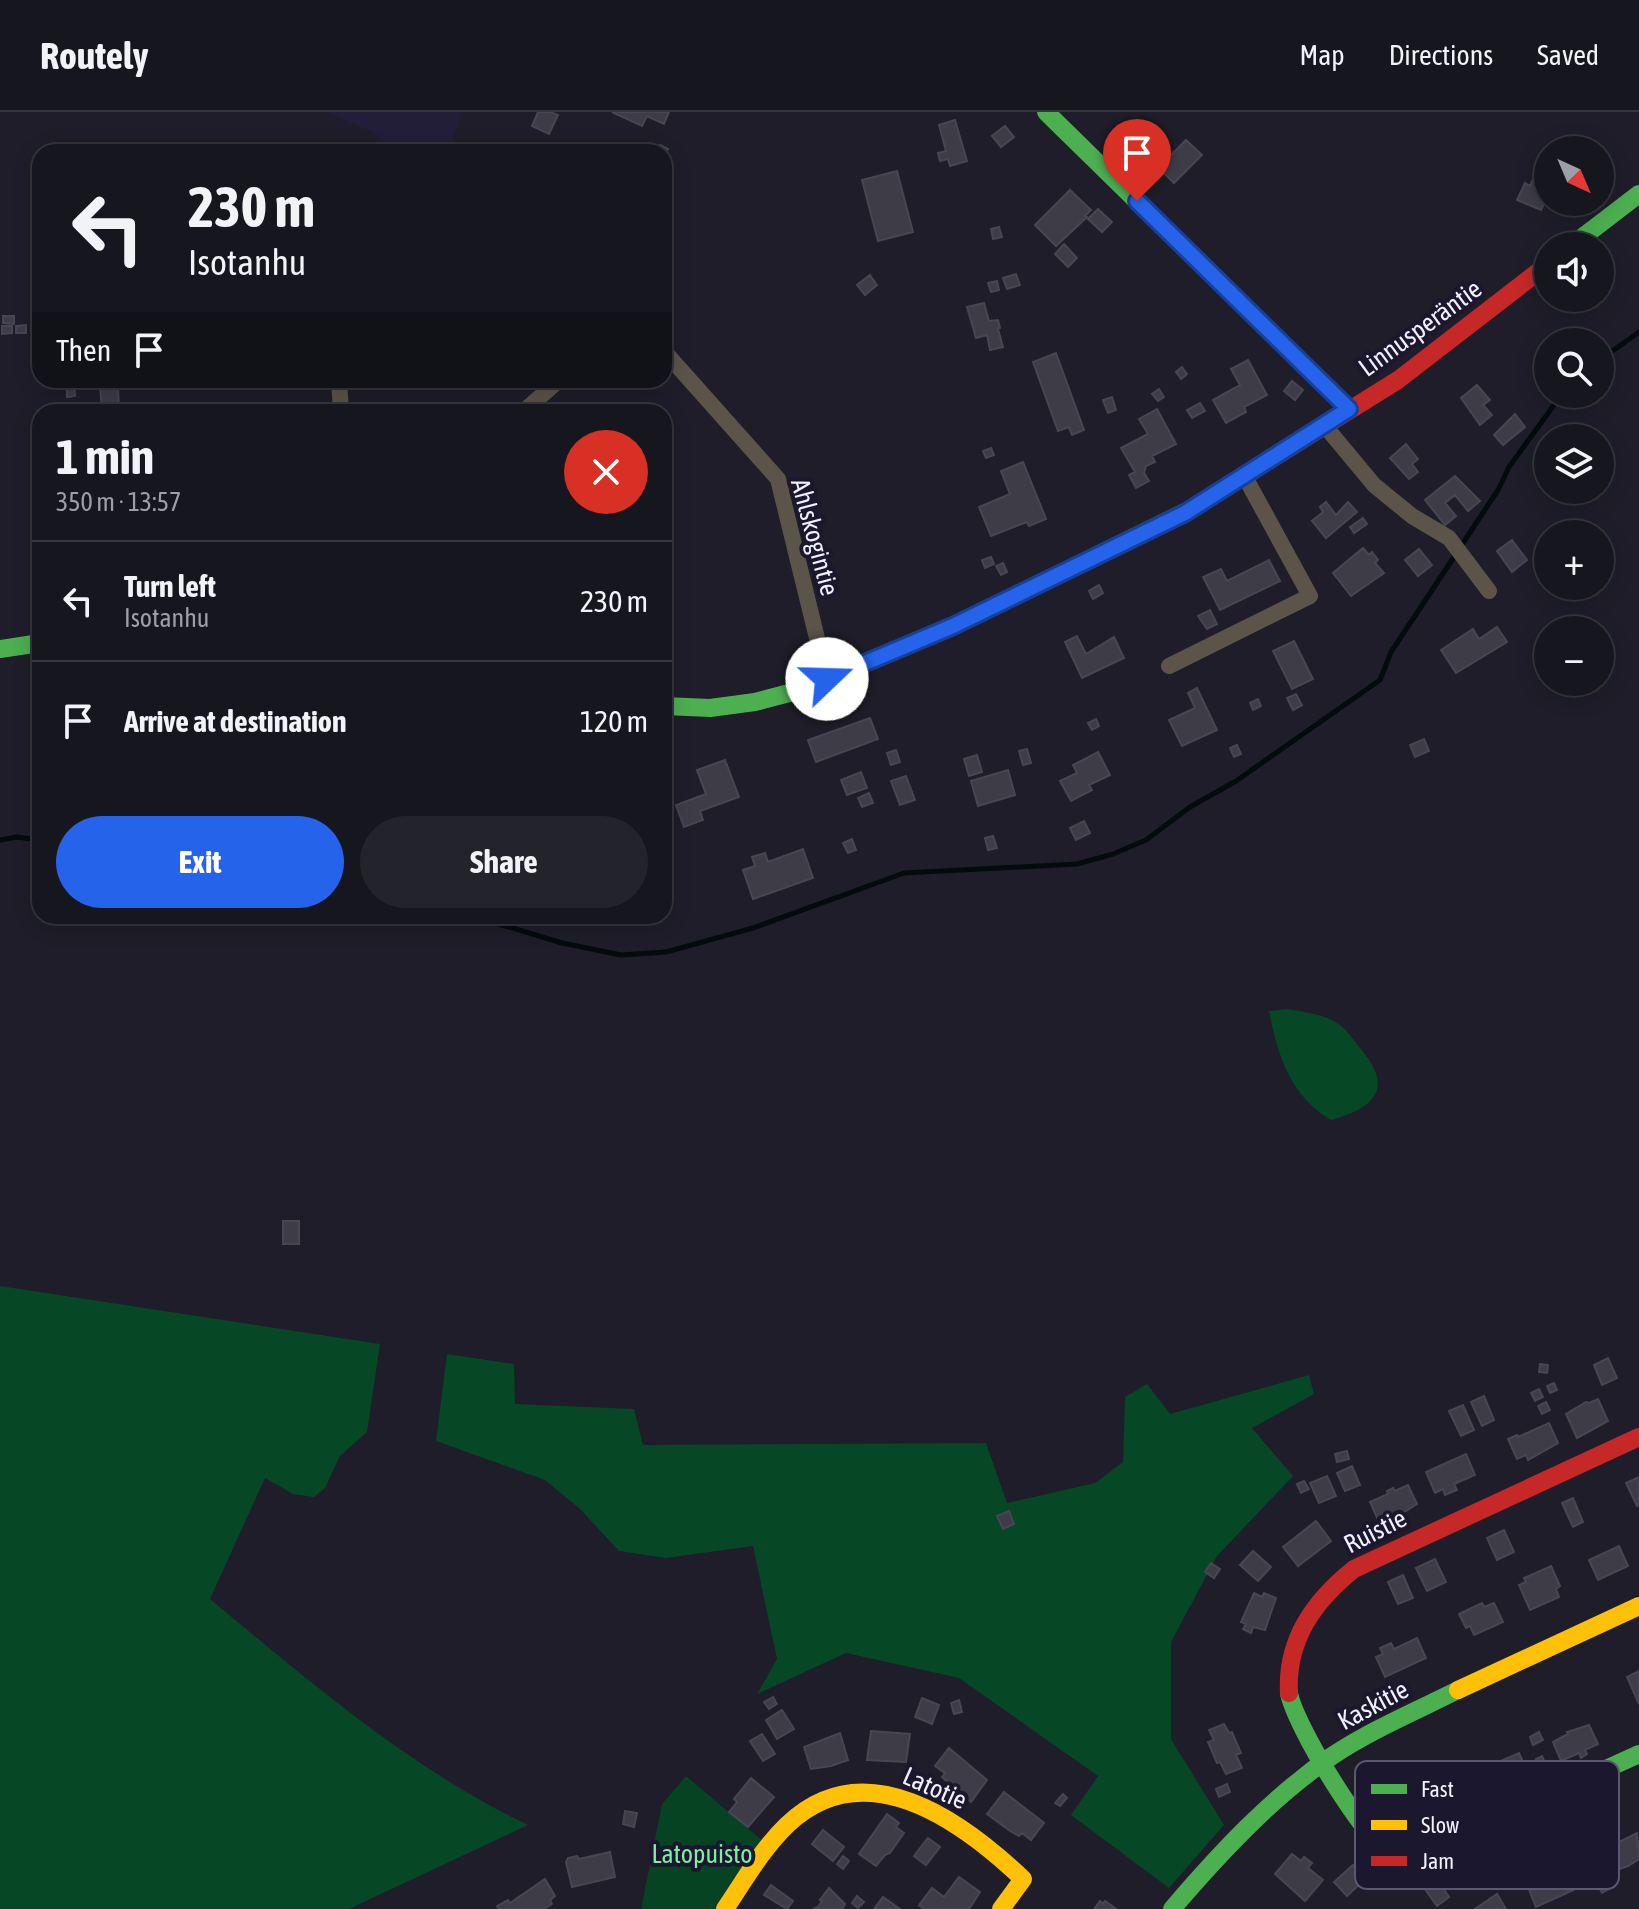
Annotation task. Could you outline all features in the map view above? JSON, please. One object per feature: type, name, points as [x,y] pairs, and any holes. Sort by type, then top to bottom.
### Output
[{"type":"street","points":[[1046,112],[1349,409]]},
{"type":"street","points":[[1589,232],[1639,194]]},
{"type":"street","name":"Linnusperäntie","points":[[672,706],[710,708],[755,702],[793,692],[966,620],[1185,513],[1398,380],[1534,275]]},
{"type":"street","name":"Ahlskogintie","points":[[672,360],[778,479],[827,679]]},
{"type":"street","points":[[532,404],[550,388]]},
{"type":"street","points":[[1325,426],[1374,485],[1412,516],[1449,538],[1489,591]]},
{"type":"street","points":[[1169,666],[1310,596],[1245,477]]},
{"type":"street","points":[[0,649],[32,644]]},
{"type":"street","name":"Ruistie","points":[[1355,1808],[1299,1723],[1291,1704],[1288,1685],[1294,1643],[1304,1619],[1336,1582],[1354,1569],[1639,1437]]},
{"type":"street","name":"Kaskitie","points":[[1172,1909],[1263,1810],[1471,1684],[1639,1606]]},
{"type":"street","name":"Ruistie","points":[[1619,1763],[1639,1754]]},
{"type":"street","name":"Latotie","points":[[725,1909],[789,1823],[813,1806],[842,1793],[881,1793],[914,1802],[956,1823],[1023,1879],[1001,1909]]},
{"type":"shaded area","points":[[327,112],[462,112],[452,144],[381,144],[377,134]]},
{"type":"green space","points":[[1287,1009],[1328,1018],[1348,1033],[1371,1062],[1376,1074],[1378,1085],[1369,1102],[1331,1120],[1306,1099],[1288,1073],[1276,1043],[1269,1011]]},
{"type":"green space","points":[[0,1286],[380,1344],[367,1432],[340,1456],[325,1488],[314,1497],[293,1494],[265,1478],[210,1599],[402,1751],[485,1803],[528,1825],[349,1909],[0,1909]]},
{"type":"green space","points":[[447,1354],[514,1364],[515,1404],[634,1409],[643,1445],[986,1443],[1007,1503],[1095,1483],[1123,1462],[1125,1397],[1147,1384],[1170,1414],[1309,1375],[1314,1394],[1252,1428],[1293,1476],[1217,1556],[1171,1642],[1171,1739],[1224,1825],[1169,1888],[1071,1815],[1098,1776],[959,1678],[846,1653],[757,1694],[777,1659],[753,1546],[666,1558],[619,1551],[580,1509],[545,1480],[436,1441]]},
{"type":"green space","name":"Latopuisto","points":[[686,1776],[770,1847],[725,1909],[641,1909],[662,1804]]},
{"type":"building","points":[[538,112],[558,115],[549,134],[532,126]]},
{"type":"building","points":[[612,112],[669,112],[664,124],[647,116],[642,126]]},
{"type":"building","points":[[955,120],[967,161],[950,166],[948,159],[940,161],[938,153],[946,151],[939,125]]},
{"type":"building","points":[[1005,126],[1014,137],[1001,147],[992,136]]},
{"type":"building","points":[[1186,140],[1202,155],[1174,183],[1162,171],[1158,174],[1145,161],[1152,154],[1162,164]]},
{"type":"building","points":[[897,171],[913,232],[878,241],[862,180]]},
{"type":"building","points":[[1534,177],[1534,207],[1517,200],[1525,183],[1530,186]]},
{"type":"building","points":[[1070,190],[1091,210],[1056,246],[1035,225]]},
{"type":"building","points":[[1098,209],[1112,222],[1102,232],[1088,219]]},
{"type":"building","points":[[999,227],[1002,237],[993,239],[991,229]]},
{"type":"building","points":[[1064,244],[1077,258],[1068,267],[1055,254]]},
{"type":"building","points":[[1016,274],[1020,285],[1007,289],[1003,278]]},
{"type":"building","points":[[870,275],[877,285],[865,295],[857,285]]},
{"type":"building","points":[[997,281],[999,290],[991,292],[988,283]]},
{"type":"building","points":[[984,303],[989,321],[998,320],[1003,347],[990,350],[987,335],[976,338],[967,307]]},
{"type":"building","points":[[3,316],[14,316],[14,324],[3,323]]},
{"type":"building","points":[[26,325],[26,333],[16,333],[16,326]]},
{"type":"building","points":[[2,326],[12,326],[12,333],[2,334]]},
{"type":"building","points":[[1056,353],[1084,430],[1072,435],[1069,427],[1058,431],[1033,362]]},
{"type":"building","points":[[1248,360],[1267,395],[1244,407],[1246,412],[1226,423],[1213,400],[1240,385],[1231,369]]},
{"type":"building","points":[[1182,367],[1187,374],[1181,379],[1176,372]]},
{"type":"building","points":[[1292,381],[1303,390],[1295,400],[1284,391]]},
{"type":"building","points":[[1477,385],[1490,400],[1483,405],[1492,415],[1480,425],[1461,398]]},
{"type":"building","points":[[67,388],[74,388],[75,396],[67,397]]},
{"type":"building","points":[[100,388],[118,388],[119,404],[101,404]]},
{"type":"building","points":[[1159,389],[1164,397],[1158,401],[1152,394]]},
{"type":"building","points":[[1112,397],[1116,410],[1108,413],[1103,400]]},
{"type":"building","points":[[1200,403],[1205,411],[1192,418],[1187,410]]},
{"type":"building","points":[[1157,409],[1176,444],[1152,456],[1155,462],[1146,466],[1144,473],[1149,481],[1136,488],[1129,475],[1135,472],[1121,448],[1148,434],[1139,419]]},
{"type":"building","points":[[1515,414],[1525,427],[1503,445],[1494,435]]},
{"type":"building","points":[[1406,444],[1418,459],[1412,464],[1418,472],[1409,479],[1390,458]]},
{"type":"building","points":[[991,448],[994,455],[986,458],[983,451]]},
{"type":"building","points":[[1023,462],[1046,519],[1029,526],[1027,522],[991,536],[979,507],[1010,494],[1001,471]]},
{"type":"building","points":[[1455,476],[1480,501],[1468,511],[1455,495],[1445,503],[1456,516],[1445,525],[1425,500]]},
{"type":"building","points":[[1326,502],[1336,515],[1348,502],[1357,512],[1326,538],[1312,521],[1323,512],[1320,507]]},
{"type":"building","points":[[1363,518],[1367,524],[1354,533],[1350,527]]},
{"type":"building","points":[[1512,540],[1527,560],[1512,572],[1497,551]]},
{"type":"building","points":[[1363,548],[1369,555],[1372,552],[1378,560],[1375,563],[1384,573],[1351,596],[1333,573]]},
{"type":"building","points":[[1419,549],[1432,565],[1418,576],[1405,560]]},
{"type":"building","points":[[991,557],[994,564],[985,568],[982,560]]},
{"type":"building","points":[[1269,560],[1280,581],[1220,610],[1203,577],[1221,569],[1227,581]]},
{"type":"building","points":[[1003,563],[1007,572],[1001,575],[996,566]]},
{"type":"building","points":[[1099,585],[1103,593],[1093,599],[1089,591]]},
{"type":"building","points":[[1210,610],[1217,624],[1207,629],[1198,616]]},
{"type":"building","points":[[1497,627],[1507,642],[1456,673],[1441,650],[1473,629],[1479,639]]},
{"type":"building","points":[[1077,636],[1086,654],[1114,637],[1124,658],[1082,678],[1065,642]]},
{"type":"building","points":[[1294,641],[1313,679],[1292,689],[1273,651]]},
{"type":"building","points":[[1197,688],[1217,730],[1182,746],[1169,720],[1195,708],[1188,693]]},
{"type":"building","points":[[1296,694],[1302,705],[1293,710],[1287,698]]},
{"type":"building","points":[[1258,699],[1261,706],[1253,710],[1250,703]]},
{"type":"building","points":[[870,718],[878,739],[816,762],[808,740]]},
{"type":"building","points":[[1096,719],[1099,726],[1092,730],[1088,723]]},
{"type":"building","points":[[1424,739],[1429,751],[1415,757],[1410,745]]},
{"type":"building","points":[[1237,745],[1241,754],[1234,757],[1230,748]]},
{"type":"building","points":[[1027,749],[1031,763],[1023,765],[1019,751]]},
{"type":"building","points":[[896,750],[900,762],[891,765],[887,753]]},
{"type":"building","points":[[1098,752],[1110,775],[1089,785],[1092,790],[1071,801],[1060,781],[1077,773],[1073,765]]},
{"type":"building","points":[[977,755],[982,772],[969,776],[964,759]]},
{"type":"building","points":[[725,760],[739,797],[700,811],[703,820],[684,827],[676,805],[706,794],[697,770]]},
{"type":"building","points":[[1008,770],[1015,795],[978,806],[971,781]]},
{"type":"building","points":[[861,772],[867,788],[847,795],[841,780]]},
{"type":"building","points":[[906,776],[915,800],[900,805],[891,781]]},
{"type":"building","points":[[869,793],[873,803],[862,807],[858,798]]},
{"type":"building","points":[[1084,821],[1090,833],[1076,840],[1070,828]]},
{"type":"building","points":[[993,836],[997,848],[988,850],[985,838]]},
{"type":"building","points":[[852,839],[856,850],[848,853],[843,843]]},
{"type":"building","points":[[803,849],[813,878],[753,899],[743,870],[755,866],[752,857],[765,853],[768,862]]},
{"type":"building","points":[[283,1221],[299,1221],[299,1244],[283,1244]]},
{"type":"building","points":[[1608,1358],[1617,1378],[1602,1385],[1594,1365]]},
{"type":"building","points":[[1540,1364],[1548,1365],[1547,1373],[1539,1372]]},
{"type":"building","points":[[1554,1383],[1557,1390],[1550,1393],[1547,1386]]},
{"type":"building","points":[[1539,1389],[1543,1397],[1535,1401],[1531,1393]]},
{"type":"building","points":[[1484,1396],[1494,1420],[1482,1426],[1471,1402]]},
{"type":"building","points":[[1598,1399],[1608,1421],[1577,1438],[1566,1414]]},
{"type":"building","points":[[1546,1402],[1550,1410],[1542,1414],[1538,1406]]},
{"type":"building","points":[[1463,1405],[1474,1430],[1461,1436],[1449,1411]]},
{"type":"building","points":[[1549,1423],[1558,1443],[1528,1460],[1526,1455],[1517,1459],[1508,1439]]},
{"type":"building","points":[[1347,1451],[1349,1459],[1337,1462],[1335,1454]]},
{"type":"building","points":[[1466,1454],[1475,1475],[1454,1484],[1457,1490],[1445,1495],[1443,1489],[1435,1493],[1426,1472]]},
{"type":"building","points":[[1352,1466],[1360,1485],[1345,1491],[1337,1473]]},
{"type":"building","points":[[1327,1476],[1336,1496],[1319,1503],[1310,1483]]},
{"type":"building","points":[[1639,1477],[1639,1505],[1637,1506],[1626,1483]]},
{"type":"building","points":[[1304,1481],[1309,1489],[1301,1493],[1297,1484]]},
{"type":"building","points":[[1408,1485],[1417,1504],[1398,1516],[1397,1513],[1379,1522],[1370,1502],[1388,1494],[1387,1491],[1393,1488],[1395,1491]]},
{"type":"building","points":[[1573,1498],[1583,1522],[1573,1527],[1562,1503]]},
{"type":"building","points":[[1009,1511],[1014,1524],[1003,1529],[997,1516]]},
{"type":"building","points":[[1316,1521],[1331,1541],[1298,1566],[1283,1547]]},
{"type":"building","points":[[1504,1530],[1514,1552],[1497,1560],[1487,1538]]},
{"type":"building","points":[[1619,1546],[1628,1566],[1598,1580],[1589,1560]]},
{"type":"building","points":[[1253,1551],[1271,1567],[1258,1581],[1240,1565]]},
{"type":"building","points":[[1435,1559],[1446,1582],[1427,1591],[1416,1568]]},
{"type":"building","points":[[1211,1563],[1220,1569],[1214,1578],[1205,1572]]},
{"type":"building","points":[[1551,1566],[1560,1586],[1556,1589],[1559,1597],[1530,1610],[1519,1585],[1526,1582],[1524,1578]]},
{"type":"building","points":[[1403,1575],[1413,1598],[1398,1604],[1388,1582]]},
{"type":"building","points":[[1254,1593],[1276,1598],[1265,1630],[1253,1627],[1251,1633],[1243,1629],[1246,1624],[1241,1622]]},
{"type":"building","points":[[1482,1603],[1484,1607],[1494,1603],[1503,1622],[1474,1635],[1470,1626],[1466,1628],[1459,1614]]},
{"type":"building","points":[[1417,1638],[1426,1658],[1385,1677],[1376,1657],[1383,1654],[1380,1648],[1391,1643],[1394,1649]]},
{"type":"building","points":[[1639,1671],[1639,1704],[1627,1677]]},
{"type":"building","points":[[773,1697],[777,1704],[769,1709],[764,1702]]},
{"type":"building","points":[[922,1698],[939,1705],[932,1724],[915,1717]]},
{"type":"building","points":[[959,1700],[962,1712],[954,1714],[951,1703]]},
{"type":"building","points":[[782,1710],[794,1729],[777,1739],[766,1720]]},
{"type":"building","points":[[1224,1724],[1229,1733],[1232,1732],[1241,1753],[1236,1755],[1242,1768],[1226,1774],[1220,1762],[1217,1763],[1208,1742],[1214,1740],[1209,1730]]},
{"type":"building","points":[[1589,1725],[1598,1744],[1585,1750],[1587,1754],[1581,1758],[1579,1753],[1561,1761],[1553,1742],[1567,1732]]},
{"type":"building","points":[[871,1731],[910,1734],[906,1762],[867,1760]]},
{"type":"building","points":[[1539,1732],[1543,1740],[1533,1745],[1530,1737]]},
{"type":"building","points":[[840,1733],[848,1760],[811,1769],[804,1747]]},
{"type":"building","points":[[762,1734],[775,1754],[763,1761],[750,1741]]},
{"type":"building","points":[[949,1748],[987,1780],[971,1802],[942,1777],[945,1773],[935,1766]]},
{"type":"building","points":[[1519,1753],[1522,1761],[1501,1761]]},
{"type":"building","points":[[751,1778],[774,1797],[748,1827],[729,1812],[737,1802],[734,1799]]},
{"type":"building","points":[[1227,1784],[1230,1792],[1219,1797],[1216,1789]]},
{"type":"building","points":[[1004,1792],[1044,1823],[1031,1840],[1022,1833],[1019,1836],[1010,1831],[987,1814]]},
{"type":"building","points":[[1063,1794],[1067,1798],[1060,1806],[1055,1803]]},
{"type":"building","points":[[625,1811],[637,1813],[634,1827],[623,1824]]},
{"type":"building","points":[[887,1814],[899,1823],[896,1827],[904,1833],[876,1866],[859,1854]]},
{"type":"building","points":[[823,1830],[844,1847],[833,1861],[812,1844]]},
{"type":"building","points":[[1637,1833],[1639,1859],[1619,1869],[1619,1842]]},
{"type":"building","points":[[928,1838],[940,1847],[926,1865],[914,1856]]},
{"type":"building","points":[[610,1852],[615,1877],[572,1887],[566,1862],[568,1858],[577,1856],[579,1859]]},
{"type":"building","points":[[1292,1854],[1301,1861],[1304,1857],[1312,1863],[1308,1868],[1323,1880],[1305,1901],[1275,1874]]},
{"type":"building","points":[[843,1856],[849,1861],[843,1869],[837,1864]]},
{"type":"building","points":[[1353,1865],[1355,1867],[1355,1888],[1347,1896],[1334,1882]]},
{"type":"building","points":[[959,1877],[980,1892],[969,1909],[924,1909],[919,1905],[932,1888],[944,1897]]},
{"type":"building","points":[[545,1879],[555,1896],[550,1900],[552,1904],[544,1909],[499,1909],[497,1906],[508,1900],[510,1903]]},
{"type":"building","points":[[771,1885],[793,1901],[787,1909],[764,1895]]},
{"type":"building","points":[[829,1888],[845,1904],[842,1909],[813,1909],[818,1907]]},
{"type":"building","points":[[1425,1889],[1444,1889],[1449,1897],[1437,1906]]},
{"type":"building","points":[[1529,1889],[1576,1889],[1536,1907]]},
{"type":"building","points":[[1497,1894],[1506,1909],[1475,1909],[1485,1902]]},
{"type":"building","points":[[857,1896],[864,1902],[858,1908],[852,1903]]},
{"type":"building","points":[[883,1897],[900,1909],[874,1909]]},
{"type":"building","points":[[1100,1901],[1103,1904],[1105,1901],[1116,1909],[1094,1909]]},
{"type":"waterway","points":[[1614,350],[1639,332]]},
{"type":"waterway","points":[[1463,543],[1498,490],[1509,467],[1552,408]]},
{"type":"waterway","points":[[499,924],[562,943],[621,955],[666,952],[753,928],[904,873],[1077,864],[1113,854],[1146,840],[1190,807],[1236,781],[1380,680],[1391,652],[1456,554]]},
{"type":"waterway","points":[[0,840],[17,837],[32,839]]},
{"type":"traffic: fast","points":[[1046,112],[1349,409]]},
{"type":"traffic: fast","points":[[1589,232],[1639,194]]},
{"type":"traffic: fast","points":[[672,706],[710,708],[755,702],[793,692],[953,626],[1193,508]]},
{"type":"traffic: fast","points":[[0,649],[32,644]]},
{"type":"traffic: fast","points":[[1172,1909],[1247,1827],[1310,1772],[1362,1738],[1458,1690]]},
{"type":"traffic: fast","points":[[1289,1693],[1317,1755],[1355,1814]]},
{"type":"traffic: fast","points":[[1619,1763],[1639,1754]]},
{"type":"traffic: slow","points":[[1458,1690],[1639,1606]]},
{"type":"traffic: slow","points":[[725,1909],[761,1855],[787,1825],[817,1803],[848,1794],[880,1794],[911,1802],[942,1817],[999,1857],[1023,1879],[1001,1909]]},
{"type":"traffic: jam","points":[[1193,508],[1398,380],[1534,275]]},
{"type":"traffic: jam","points":[[1289,1693],[1292,1656],[1305,1623],[1327,1594],[1354,1569],[1639,1437]]},
{"type":"route","points":[[827,679],[953,626],[1185,513],[1349,409],[1137,201]]}]
